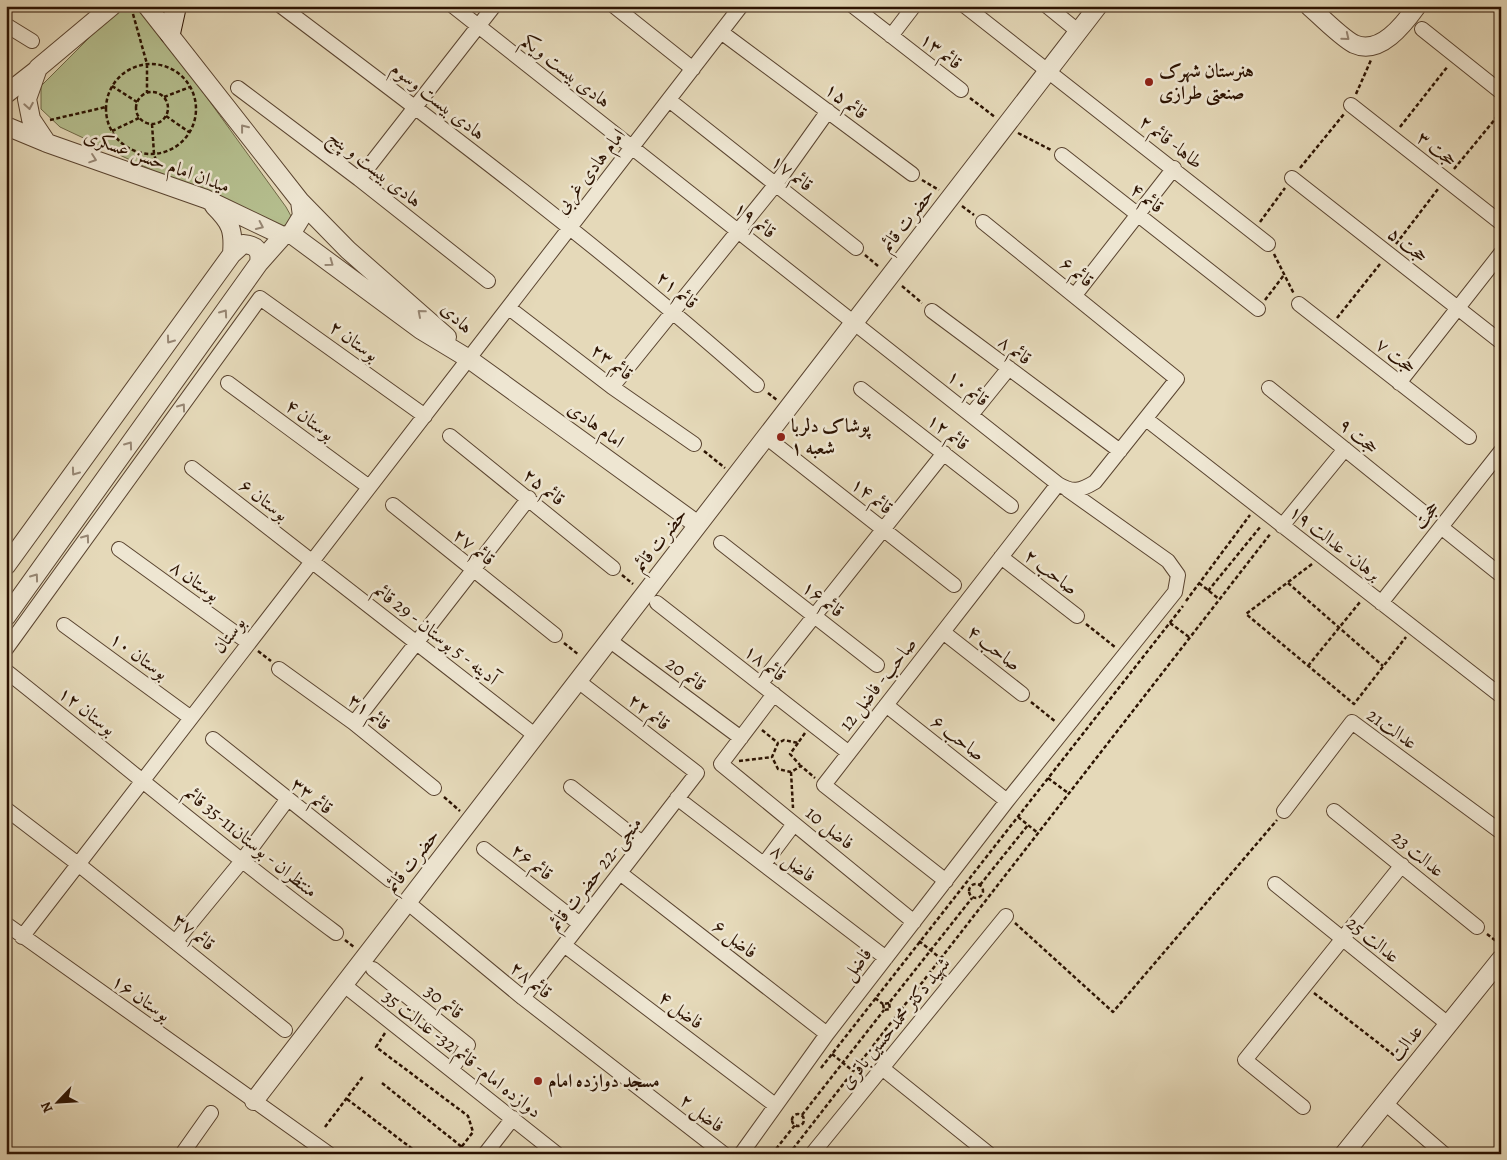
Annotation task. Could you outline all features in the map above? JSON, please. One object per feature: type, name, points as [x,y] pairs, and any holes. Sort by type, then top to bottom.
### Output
[{"type":"main road","points":[[170,33],[176,6]]},
{"type":"street","points":[[69,44],[88,20],[95,6]]},
{"type":"street","points":[[6,94],[69,44],[112,6]]},
{"type":"street","points":[[6,617],[259,263],[287,235],[302,216],[300,200],[148,6]]},
{"type":"street","name":"هادی بیست وسوم","points":[[281,6],[415,107],[570,228]]},
{"type":"street","name":"هادی بیست ویکم","points":[[453,6],[632,147]]},
{"type":"street","points":[[359,179],[494,6]]},
{"type":"street","points":[[614,6],[693,69]]},
{"type":"street","name":"امام هادی غربی","points":[[469,359],[741,6]]},
{"type":"street","name":"قائم ۱۳","points":[[853,6],[961,90]]},
{"type":"street","points":[[891,36],[914,6]]},
{"type":"street","name":"طاها- قائم ۲","points":[[965,6],[1174,168],[1268,244]]},
{"type":"street","points":[[1047,6],[1079,32]]},
{"type":"street","name":"حضرت قائم","points":[[254,1101],[344,985],[369,963],[408,902],[609,640],[652,598],[698,525],[1098,6]]},
{"type":"street","points":[[1309,6],[1355,44],[1370,46],[1385,41],[1417,6]]},
{"type":"street","points":[[6,25],[32,41]]},
{"type":"street","points":[[1422,29],[1501,92]]},
{"type":"street","name":"قائم ۱۵","points":[[722,32],[912,174]]},
{"type":"street","points":[[38,68],[26,100],[34,123],[47,143]]},
{"type":"street","name":"هادی بیست و پنج","points":[[238,88],[359,179],[488,281]]},
{"type":"street","name":"قائم ۱۷","points":[[669,100],[856,248]]},
{"type":"street","name":"حجت ۳","points":[[1351,105],[1501,223]]},
{"type":"street","points":[[612,387],[776,184],[828,111]]},
{"type":"street","name":"میدان امام حسن عسکری","points":[[6,126],[47,143],[206,199],[287,235]]},
{"type":"street","name":"قائم ۱۹","points":[[632,147],[855,322]]},
{"type":"street","name":"قائم ۴","points":[[1062,156],[1258,309]]},
{"type":"street","points":[[1075,295],[1174,168]]},
{"type":"street","name":"حجت ۵","points":[[1292,178],[1501,342]]},
{"type":"street","points":[[206,199],[225,217],[234,232],[232,254]]},
{"type":"street","name":"هادی","points":[[300,200],[348,250],[430,320],[469,359]]},
{"type":"street","name":"قائم ۶","points":[[983,222],[1177,378],[1146,419]]},
{"type":"street","name":"قائم ۲۱","points":[[570,228],[674,312],[757,385]]},
{"type":"street","name":"هادی","points":[[287,235],[422,330],[469,359]]},
{"type":"street","points":[[6,566],[232,254],[244,244],[252,244],[257,248],[260,255],[259,263]]},
{"type":"street","points":[[1399,383],[1501,253]]},
{"type":"street","name":"بوستان ۲","points":[[6,649],[260,298],[425,416]]},
{"type":"street","name":"حجت ۷","points":[[1299,304],[1469,438]]},
{"type":"street","name":"قائم ۲۳","points":[[508,308],[612,387],[694,444]]},
{"type":"street","name":"قائم ۸","points":[[932,311],[1120,451]]},
{"type":"street","name":"قائم ۱۰","points":[[855,322],[1063,487],[1168,561],[1178,575],[1175,592],[1126,655]]},
{"type":"street","name":"بوستان","points":[[22,937],[469,359]]},
{"type":"street","name":"امام هادی","points":[[469,359],[698,525]]},
{"type":"street","points":[[971,414],[1009,368]]},
{"type":"street","name":"بوستان ۴","points":[[228,382],[369,488]]},
{"type":"street","name":"حجت ۹","points":[[1270,388],[1424,513]]},
{"type":"street","name":"قائم ۱۲","points":[[861,389],[1011,506]]},
{"type":"street","points":[[1063,487],[1080,491],[1094,482],[1146,419]]},
{"type":"street","name":"برهان- عدالت ۱۹","points":[[1146,419],[1501,696]]},
{"type":"street","name":"قائم ۲۵","points":[[450,436],[529,498],[613,568]]},
{"type":"street","name":"قائم ۱۴","points":[[766,437],[954,585]]},
{"type":"street","points":[[1276,522],[1345,448]]},
{"type":"street","points":[[761,683],[944,453]]},
{"type":"street","name":"حجت","points":[[1381,603],[1499,455]]},
{"type":"street","name":"بوستان ۶","points":[[192,468],[313,561]]},
{"type":"street","name":"صاحب- فاضل 12","points":[[824,785],[1002,557],[1063,487]]},
{"type":"street","points":[[354,723],[529,498]]},
{"type":"street","name":"قائم ۲۷","points":[[393,505],[555,635]]},
{"type":"street","points":[[1441,527],[1501,575]]},
{"type":"street","name":"قائم ۱۶","points":[[722,543],[877,665]]},
{"type":"street","name":"بوستان ۸","points":[[119,549],[249,643]]},
{"type":"street","name":"صاحب ۲","points":[[1002,557],[1077,616]]},
{"type":"street","name":"آدینه - 5 بوستان - 29 قائم","points":[[313,561],[536,736]]},
{"type":"street","name":"قائم ۱۸","points":[[652,598],[849,753]]},
{"type":"street","name":"بوستان ۱۰","points":[[64,625],[191,718]]},
{"type":"street","name":"صاحب ۴","points":[[943,632],[1022,694]]},
{"type":"street","name":"قائم 20","points":[[609,640],[741,738]]},
{"type":"street","name":"فاضل","points":[[740,1154],[781,1108],[826,1034],[1064,728],[1126,655]]},
{"type":"street","name":"قائم ۳۱","points":[[279,669],[354,723],[434,788]]},
{"type":"street","name":"بوستان ۱۲","points":[[6,671],[143,780]]},
{"type":"street","name":"قائم ۲۲","points":[[578,681],[697,773]]},
{"type":"street","points":[[721,764],[774,694]]},
{"type":"street","name":"صاحب ۶","points":[[886,705],[1007,801]]},
{"type":"street","name":"21عدالت","points":[[1284,812],[1352,722],[1501,832]]},
{"type":"street","name":"قائم ۳۳","points":[[212,739],[390,880]]},
{"type":"street","name":"فاضل 10","points":[[721,764],[914,922]]},
{"type":"street","name":"منجی-22 حضرت قائم","points":[[523,998],[697,773]]},
{"type":"street","name":"منتظران - بوستان11-35 قائم","points":[[143,780],[241,862],[336,933]]},
{"type":"street","points":[[824,785],[946,881]]},
{"type":"street","points":[[570,787],[642,844]]},
{"type":"street","name":"فاضل ۸","points":[[677,798],[886,958]]},
{"type":"street","points":[[176,941],[241,862],[287,800]]},
{"type":"street","name":"قائم ۳۷","points":[[6,808],[176,941],[285,1030]]},
{"type":"street","name":"عدالت 23","points":[[1334,811],[1478,927]]},
{"type":"street","points":[[764,864],[794,824]]},
{"type":"street","name":"قائم ۲۶","points":[[484,849],[580,924]]},
{"type":"street","points":[[1304,1107],[1245,1060],[1402,865]]},
{"type":"street","name":"فاضل ۶","points":[[620,873],[826,1034]]},
{"type":"street","name":"عدالت 25","points":[[1275,884],[1448,1024]]},
{"type":"street","name":"قائم ۲۸","points":[[408,902],[523,998],[634,1084]]},
{"type":"street","name":"شهید دکتر محمدحسین باقری","points":[[812,1154],[1006,916]]},
{"type":"street","name":"بوستان ۱۶","points":[[6,924],[329,1154]]},
{"type":"street","name":"فاضل ۴","points":[[564,945],[781,1108]]},
{"type":"street","name":"عدالت","points":[[1344,1154],[1501,959]]},
{"type":"street","name":"قائم 30","points":[[369,963],[468,1045],[451,1070]]},
{"type":"street","name":"دوازده امام- قائم 32- عدالت 35","points":[[344,985],[556,1154]]},
{"type":"street","points":[[882,1068],[989,1154]]},
{"type":"street","name":"فاضل ۲","points":[[634,1084],[724,1154]]},
{"type":"street","points":[[1384,1103],[1444,1154]]},
{"type":"street","points":[[182,1154],[211,1113]]},
{"type":"street","points":[[485,1154],[513,1118]]},
{"type":"path","points":[[131,6],[147,64],[147,93]]},
{"type":"path","points":[[1253,231],[1292,178],[1351,105],[1379,43]]},
{"type":"path","points":[[1392,138],[1456,56]]},
{"type":"path","points":[[147,64],[169,68],[178,73],[190,87],[195,101],[196,112],[189,132],[174,147],[154,154],[136,151],[127,147],[112,131],[106,107],[112,86],[127,70],[147,64]]},
{"type":"path","points":[[112,86],[137,102]]},
{"type":"path","points":[[164,98],[190,87]]},
{"type":"path","name":"قائم ۱۳","points":[[961,90],[1006,126]]},
{"type":"path","points":[[153,92],[164,98],[167,103],[166,116],[158,123],[152,124],[139,118],[135,108],[137,102],[147,93],[153,92]]},
{"type":"path","points":[[34,123],[106,107]]},
{"type":"path","points":[[1329,327],[1445,179],[1501,112]]},
{"type":"path","points":[[166,116],[189,132]]},
{"type":"path","points":[[112,131],[139,118]]},
{"type":"path","points":[[152,124],[154,154]]},
{"type":"path","points":[[1006,126],[1062,156]]},
{"type":"path","points":[[912,174],[951,197],[983,222]]},
{"type":"path","points":[[1268,244],[1299,304]]},
{"type":"path","points":[[856,248],[932,311]]},
{"type":"path","points":[[1258,309],[1284,275]]},
{"type":"path","points":[[757,385],[788,409]]},
{"type":"path","points":[[694,444],[736,476]]},
{"type":"path","points":[[815,1075],[1170,623],[1257,506]]},
{"type":"path","points":[[1208,591],[1276,522]]},
{"type":"path","points":[[789,1154],[1219,599],[1276,522]]},
{"type":"path","points":[[1321,557],[1246,614],[1354,704],[1413,628]]},
{"type":"path","points":[[613,568],[652,598]]},
{"type":"path","points":[[1288,582],[1383,666]]},
{"type":"path","points":[[1199,583],[1219,599]]},
{"type":"path","points":[[1308,666],[1368,592]]},
{"type":"path","points":[[1077,616],[1126,655]]},
{"type":"path","points":[[1170,623],[1189,637]]},
{"type":"path","points":[[555,635],[591,665]]},
{"type":"path","points":[[249,643],[279,669]]},
{"type":"path","points":[[1022,694],[1064,728]]},
{"type":"path","points":[[752,722],[778,743]]},
{"type":"path","points":[[812,724],[790,754],[824,785]]},
{"type":"path","points":[[798,743],[784,740],[778,743],[772,752],[772,757],[778,769],[791,772],[801,766]]},
{"type":"path","points":[[721,764],[772,757]]},
{"type":"path","points":[[791,772],[794,824]]},
{"type":"path","points":[[1048,778],[1068,793]]},
{"type":"path","points":[[434,788],[470,820]]},
{"type":"path","points":[[1006,916],[1113,1012],[1284,812]]},
{"type":"path","points":[[1018,817],[1038,833]]},
{"type":"path","points":[[980,885],[1028,825]]},
{"type":"path","points":[[965,883],[970,887]]},
{"type":"path","points":[[972,898],[968,891],[970,887],[973,884],[980,885]]},
{"type":"path","points":[[980,885],[983,892],[982,896]]},
{"type":"path","points":[[982,896],[987,899]]},
{"type":"path","points":[[972,898],[975,899],[982,896]]},
{"type":"path","points":[[875,998],[884,1004],[889,1003],[972,898]]},
{"type":"path","points":[[1478,927],[1501,945]]},
{"type":"path","points":[[336,933],[369,963]]},
{"type":"path","points":[[919,941],[960,973]]},
{"type":"path","points":[[1304,986],[1394,1056]]},
{"type":"path","points":[[889,1003],[890,1009]]},
{"type":"path","points":[[808,1128],[803,1124],[802,1115],[884,1010],[884,1004]]},
{"type":"path","points":[[884,1010],[890,1009],[897,1014]]},
{"type":"path","points":[[392,1023],[376,1046],[468,1116],[473,1132],[456,1154]]},
{"type":"path","points":[[832,1054],[853,1071]]},
{"type":"path","points":[[325,1127],[364,1075]]},
{"type":"path","points":[[382,1083],[462,1147]]},
{"type":"path","points":[[347,1099],[419,1154]]},
{"type":"path","points":[[781,1108],[794,1116],[802,1115]]},
{"type":"path","points":[[794,1116],[795,1125]]},
{"type":"path","points":[[772,1154],[795,1125],[803,1124]]},
{"type":"green space","points":[[121,6],[138,10],[158,30],[286,207],[291,216],[288,223],[282,227],[207,196],[60,127],[41,109],[41,86]]},
{"type":"place","name":"هنرستان شهرک صنعتی طرازی","points":[[1149,82]]},
{"type":"place","name":"پوشاک دلربا شعبه ۱","points":[[781,437]]},
{"type":"place","name":"مسجد دوازده امام","points":[[538,1081]]}]
